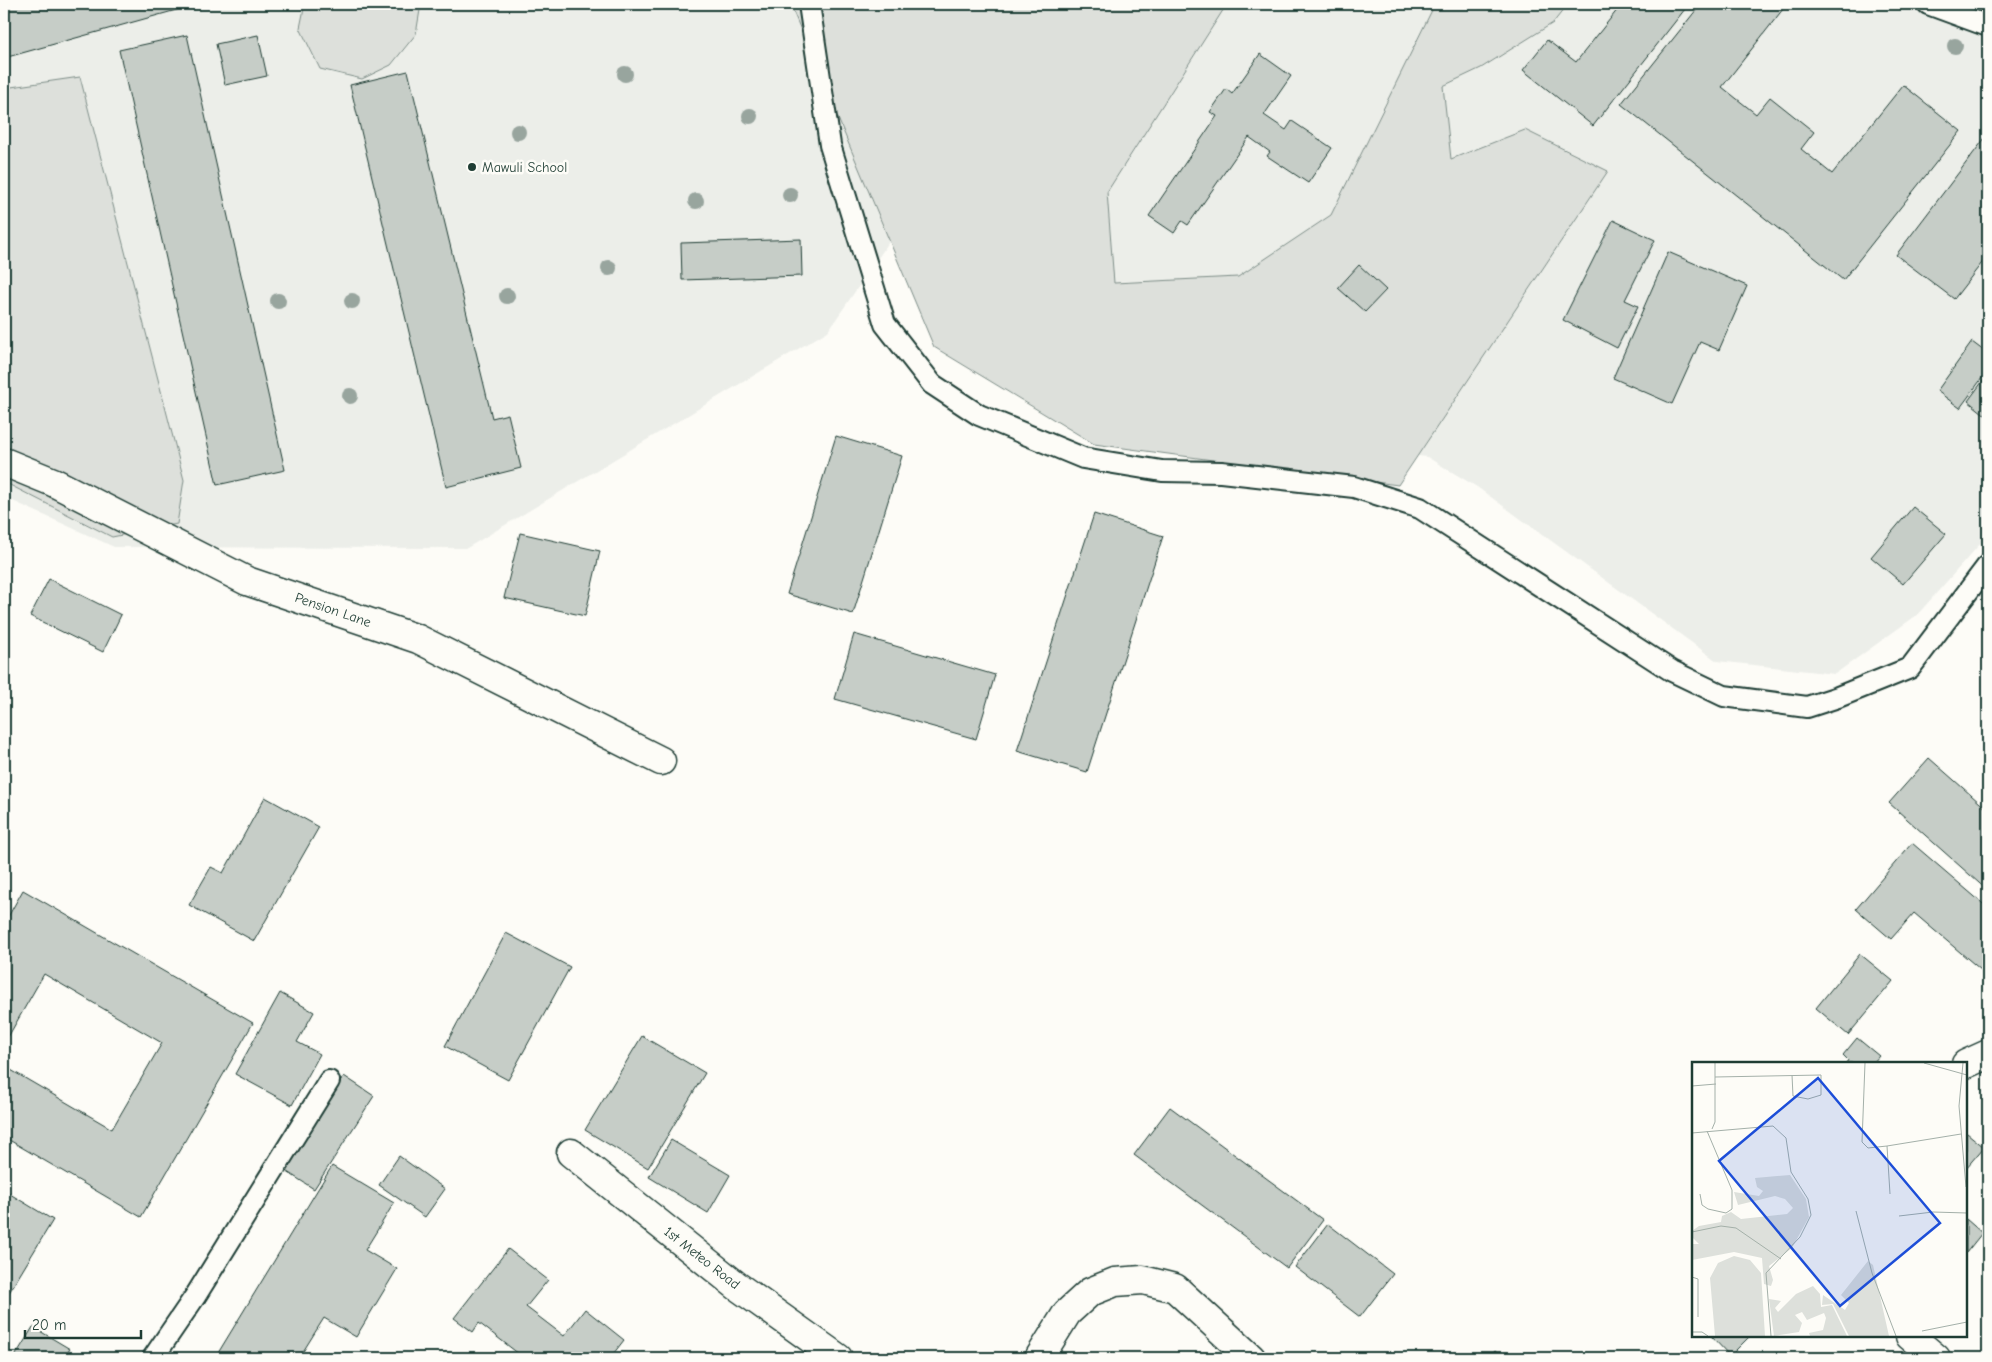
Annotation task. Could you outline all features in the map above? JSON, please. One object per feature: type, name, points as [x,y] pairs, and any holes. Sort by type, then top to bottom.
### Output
[{"type":"street","name":"Pension Lane","points":[[4,462],[53,482],[247,581],[418,639],[661,761]]},
{"type":"street","points":[[1967,1064],[1988,1054]]},
{"type":"street","name":"1st Meteo Road","points":[[571,1153],[737,1286],[838,1358]]},
{"type":"street","points":[[1038,1358],[1067,1313],[1090,1292],[1115,1282],[1143,1280],[1175,1288],[1250,1358]]},
{"type":"street","points":[[1911,1337],[1936,1358]]},
{"type":"lane","points":[[809,4],[830,144],[885,324],[932,384],[978,415],[1083,458],[1162,471],[1221,472],[1354,487],[1420,508],[1672,671],[1724,696],[1807,707],[1838,697],[1910,668],[1988,565]]},
{"type":"lane","points":[[1928,4],[1988,26]]},
{"type":"lane","points":[[153,1358],[196,1295],[329,1081]]},
{"type":"shaded area","name":"Mawuli School","points":[[4,4],[1052,4],[828,331],[467,548],[114,547],[4,497]]},
{"type":"shaded area","points":[[305,4],[421,4],[416,34],[391,65],[362,79],[320,69],[300,28]]},
{"type":"shaded area","points":[[790,4],[1227,4],[1107,192],[1114,283],[1238,277],[1331,215],[1435,4],[1568,4],[1553,23],[1481,68],[1443,86],[1451,159],[1525,130],[1608,171],[1398,485],[1094,444],[934,347]]},
{"type":"shaded area","points":[[1202,4],[1988,4],[1988,535],[1917,615],[1835,674],[1717,661],[1477,487],[1427,457],[1204,432],[1130,355],[1074,210]]},
{"type":"shaded area","points":[[80,77],[184,480],[177,524],[112,537],[4,482],[4,88]]},
{"type":"building","points":[[4,4],[198,4],[4,58]]},
{"type":"building","points":[[1622,4],[1689,4],[1593,126],[1523,70],[1547,40],[1576,62]]},
{"type":"building","points":[[1701,4],[1787,4],[1722,87],[1756,114],[1770,97],[1814,132],[1801,149],[1832,174],[1903,85],[1961,131],[1843,280],[1621,104]]},
{"type":"building","points":[[187,35],[285,470],[217,485],[119,50]]},
{"type":"building","points":[[258,35],[267,76],[225,85],[216,44]]},
{"type":"building","points":[[1260,54],[1291,76],[1264,115],[1286,130],[1292,121],[1332,148],[1308,183],[1267,156],[1270,152],[1249,137],[1188,225],[1182,221],[1174,233],[1149,216],[1217,116],[1210,112],[1226,89],[1232,94]]},
{"type":"building","points":[[408,71],[492,418],[508,414],[521,468],[446,487],[350,85]]},
{"type":"building","points":[[1988,134],[1988,255],[1954,299],[1896,255]]},
{"type":"building","points":[[1613,220],[1655,240],[1625,300],[1638,306],[1617,348],[1563,320]]},
{"type":"building","points":[[801,239],[802,276],[682,280],[681,243]]},
{"type":"building","points":[[1668,252],[1747,286],[1719,350],[1700,342],[1672,404],[1613,378]]},
{"type":"building","points":[[1359,265],[1386,290],[1365,312],[1338,288]]},
{"type":"building","points":[[1972,342],[1988,354],[1988,370],[1960,408],[1937,391]]},
{"type":"building","points":[[1988,374],[1988,417],[1968,401]]},
{"type":"building","points":[[836,436],[902,456],[853,614],[787,594]]},
{"type":"building","points":[[1913,507],[1946,534],[1903,584],[1871,557]]},
{"type":"building","points":[[1094,514],[1163,536],[1087,772],[1017,751]]},
{"type":"building","points":[[520,533],[600,551],[585,616],[504,598]]},
{"type":"building","points":[[49,579],[121,615],[103,652],[30,616]]},
{"type":"building","points":[[854,634],[995,675],[976,739],[835,699]]},
{"type":"building","points":[[1929,758],[1988,810],[1988,891],[1889,803]]},
{"type":"building","points":[[265,797],[319,827],[254,941],[189,905],[211,867],[223,873]]},
{"type":"building","points":[[1912,843],[1988,908],[1988,962],[1981,970],[1914,913],[1891,939],[1856,909]]},
{"type":"building","points":[[23,890],[253,1023],[141,1217],[4,1137],[4,1066],[112,1129],[162,1043],[44,974],[4,1044],[4,924]]},
{"type":"building","points":[[506,933],[570,967],[508,1080],[445,1046]]},
{"type":"building","points":[[1860,954],[1893,981],[1848,1035],[1816,1008]]},
{"type":"building","points":[[280,993],[314,1012],[297,1042],[320,1054],[292,1105],[235,1074]]},
{"type":"building","points":[[642,1036],[705,1073],[648,1168],[585,1130]]},
{"type":"building","points":[[1857,1038],[1879,1056],[1874,1062],[1847,1062],[1848,1060],[1843,1055]]},
{"type":"building","points":[[344,1076],[374,1096],[314,1189],[284,1170]]},
{"type":"building","points":[[1170,1107],[1323,1220],[1287,1268],[1134,1155]]},
{"type":"building","points":[[1967,1133],[1984,1147],[1967,1167]]},
{"type":"building","points":[[671,1140],[730,1175],[708,1213],[649,1177]]},
{"type":"building","points":[[399,1156],[445,1189],[425,1217],[379,1185]]},
{"type":"building","points":[[332,1166],[394,1203],[365,1250],[397,1269],[356,1337],[324,1318],[299,1358],[215,1358]]},
{"type":"building","points":[[5,1191],[53,1220],[4,1301],[4,1193]]},
{"type":"building","points":[[1967,1220],[1982,1233],[1967,1252]]},
{"type":"building","points":[[1328,1224],[1393,1274],[1360,1317],[1295,1267]]},
{"type":"building","points":[[508,1249],[548,1280],[526,1307],[564,1336],[585,1309],[624,1340],[610,1358],[524,1358],[479,1323],[473,1332],[454,1318]]},
{"type":"building","points":[[33,1327],[70,1349],[64,1358],[14,1358]]},
{"type":"building","points":[[1712,1337],[1749,1337],[1730,1356]]},
{"type":"building","points":[[1495,1351],[1503,1358],[1488,1358]]},
{"type":"place","name":"Mawuli School","points":[[472,167]]}]
